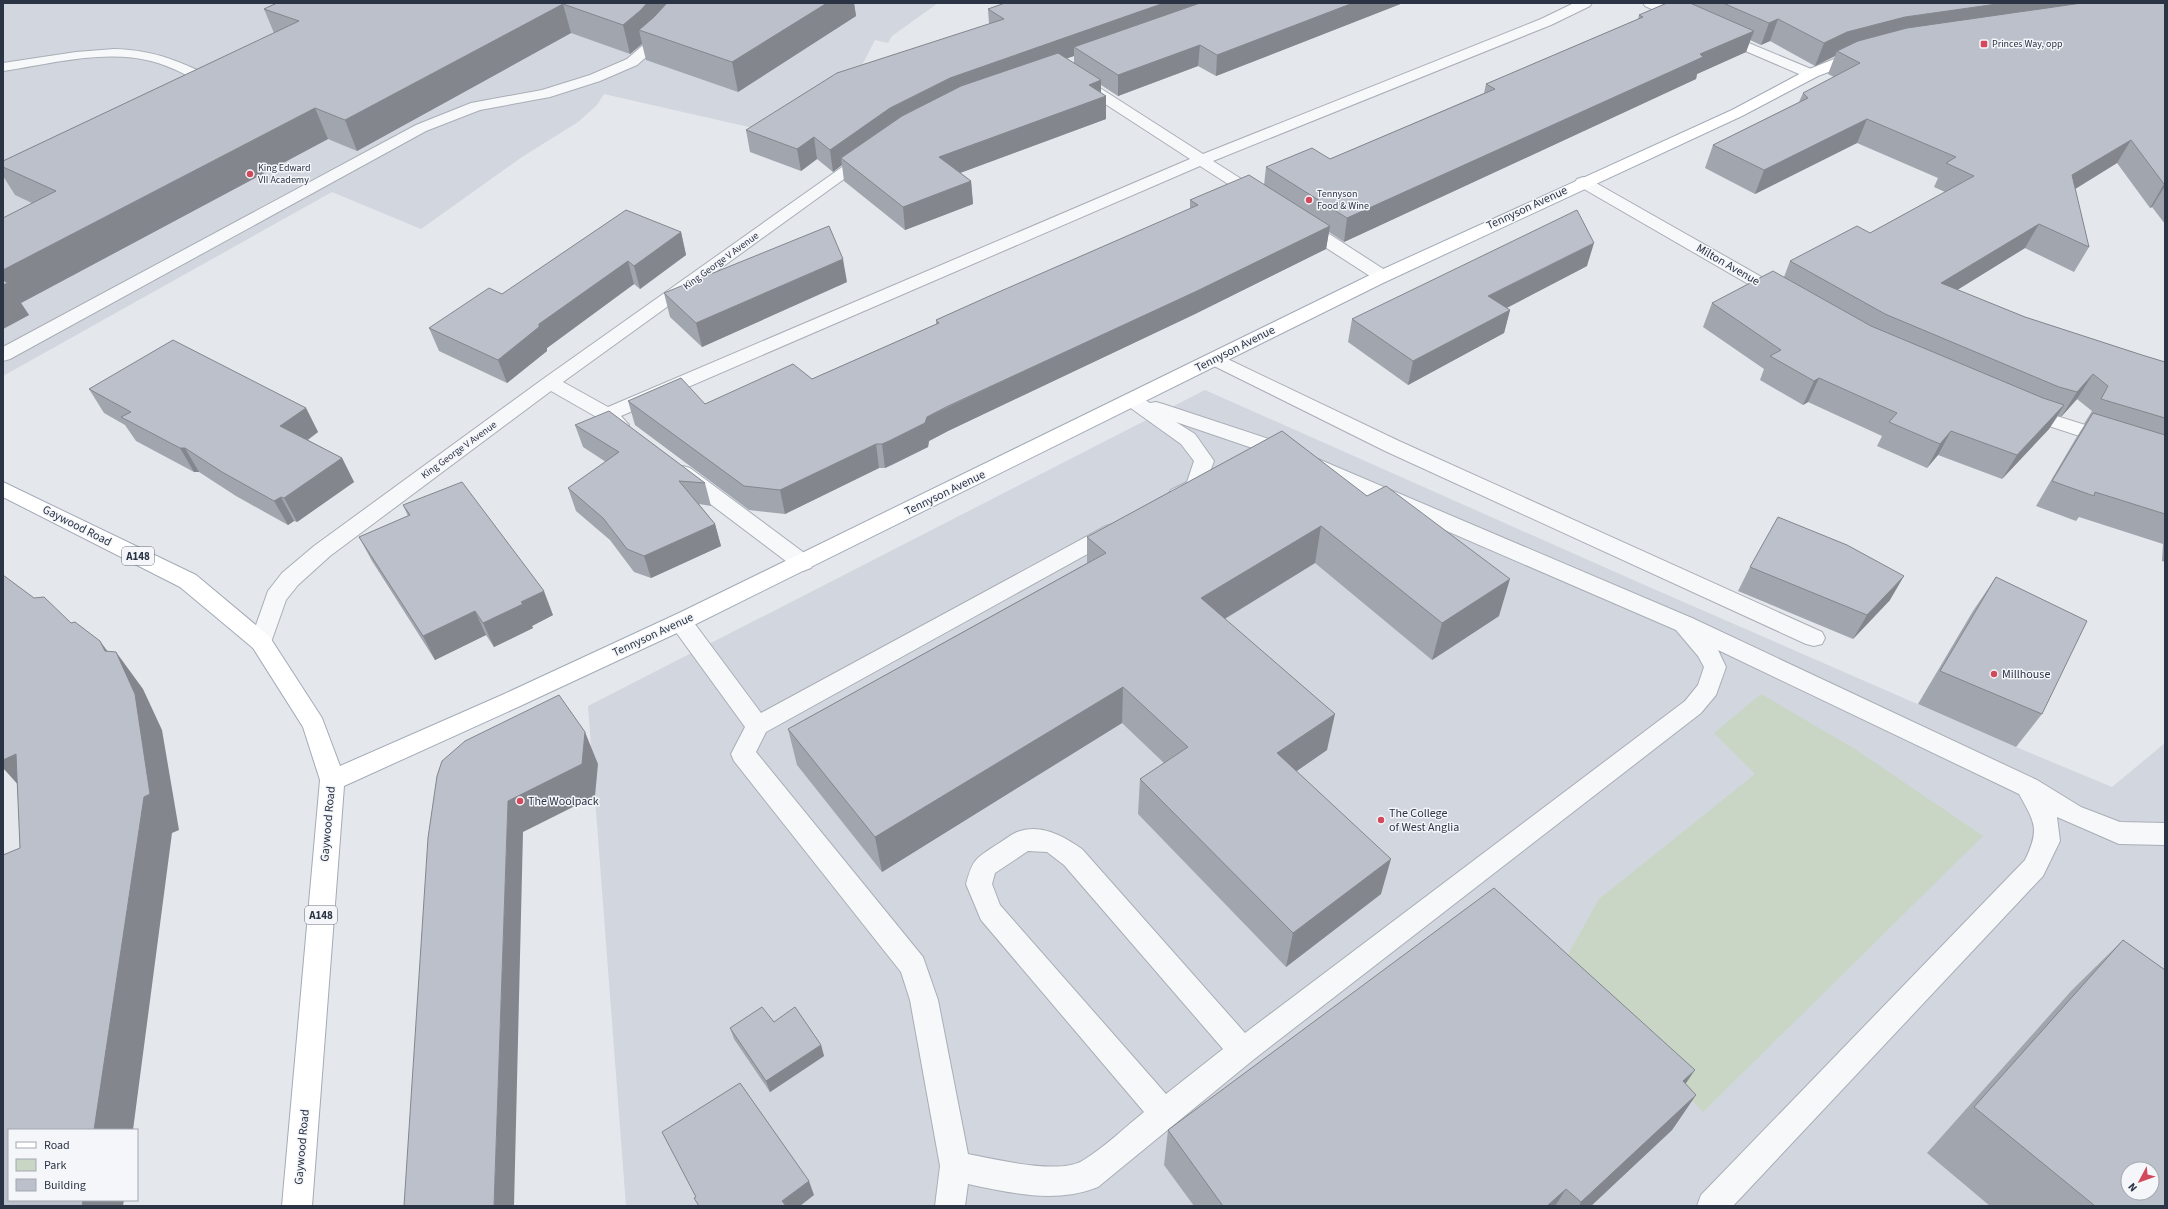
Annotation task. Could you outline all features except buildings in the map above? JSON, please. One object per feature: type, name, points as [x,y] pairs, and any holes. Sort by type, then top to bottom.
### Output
[{"type":"main road","name":"Tennyson Avenue","points":[[332,780],[483,714],[681,622],[1382,276],[1583,182],[1739,112],[1843,59],[1873,51]]},
{"type":"main road","name":"Gaywood Road","points":[[3,488],[188,581],[261,642],[314,725],[332,780],[297,1206]]},
{"type":"street","points":[[3,355],[421,128],[476,106],[545,94],[595,78],[632,62],[654,43],[689,3]]},
{"type":"street","points":[[607,415],[1201,160],[1546,22],[1585,3]]},
{"type":"street","points":[[1650,3],[1811,74]]},
{"type":"street","points":[[3,67],[103,54],[133,53],[151,56],[221,80],[200,90]]},
{"type":"street","points":[[1072,76],[1382,276]]},
{"type":"street","name":"King George V Avenue","points":[[261,642],[276,597],[290,579],[322,550],[550,383],[878,148]]},
{"type":"street","name":"Milton Avenue","points":[[1583,182],[1797,305]]},
{"type":"street","points":[[1215,359],[1392,446],[1814,638]]},
{"type":"street","points":[[550,383],[607,415],[632,434]]},
{"type":"street","points":[[1132,400],[1271,447],[1684,624],[2028,787],[2072,814],[2119,834],[2165,834]]},
{"type":"street","points":[[1132,400],[1188,439],[1204,461],[1196,486]]},
{"type":"street","points":[[2007,405],[2036,417],[2165,457]]},
{"type":"street","points":[[1251,457],[1271,447]]},
{"type":"street","points":[[670,463],[803,563]]},
{"type":"street","points":[[1161,505],[1216,475]]},
{"type":"street","points":[[950,1206],[955,1166],[924,1000],[913,966],[743,754],[757,726],[1133,520]]},
{"type":"street","points":[[681,622],[757,726]]},
{"type":"street","points":[[955,1166],[1015,1179],[1054,1182],[1087,1176],[1243,1051],[1693,707],[1708,689],[1715,667],[1707,651],[1684,624]]},
{"type":"street","points":[[1712,1206],[2034,868],[2047,841],[2044,813],[2028,787]]},
{"type":"street","points":[[1165,1115],[990,912],[979,884],[984,867],[1024,840],[1052,842],[1073,857],[1243,1051]]},
{"type":"shaded area","name":"King Edward VII Academy","points":[[3,3],[938,3],[892,36],[888,43],[875,40],[826,135],[845,149],[604,94],[597,105],[578,122],[522,157],[421,229],[332,192],[3,376]]},
{"type":"shaded area","name":"The College of West Anglia","points":[[1205,390],[1640,583],[2016,747],[2112,787],[2165,743],[2165,1206],[626,1206],[588,706]]},
{"type":"green space","points":[[1761,694],[1855,749],[1983,836],[1703,1112],[1561,967],[1599,899],[1755,774],[1714,733]]},
{"type":"place","name":"Princes Way, opp","points":[[1984,44]]},
{"type":"place","name":"King Edward VII Academy","points":[[250,174]]},
{"type":"place","name":"Tennyson Food & Wine","points":[[1309,200]]},
{"type":"place","name":"Millhouse","points":[[1994,674]]},
{"type":"place","name":"The Woolpack","points":[[520,801]]},
{"type":"place","name":"The College of West Anglia","points":[[1381,820]]}]
